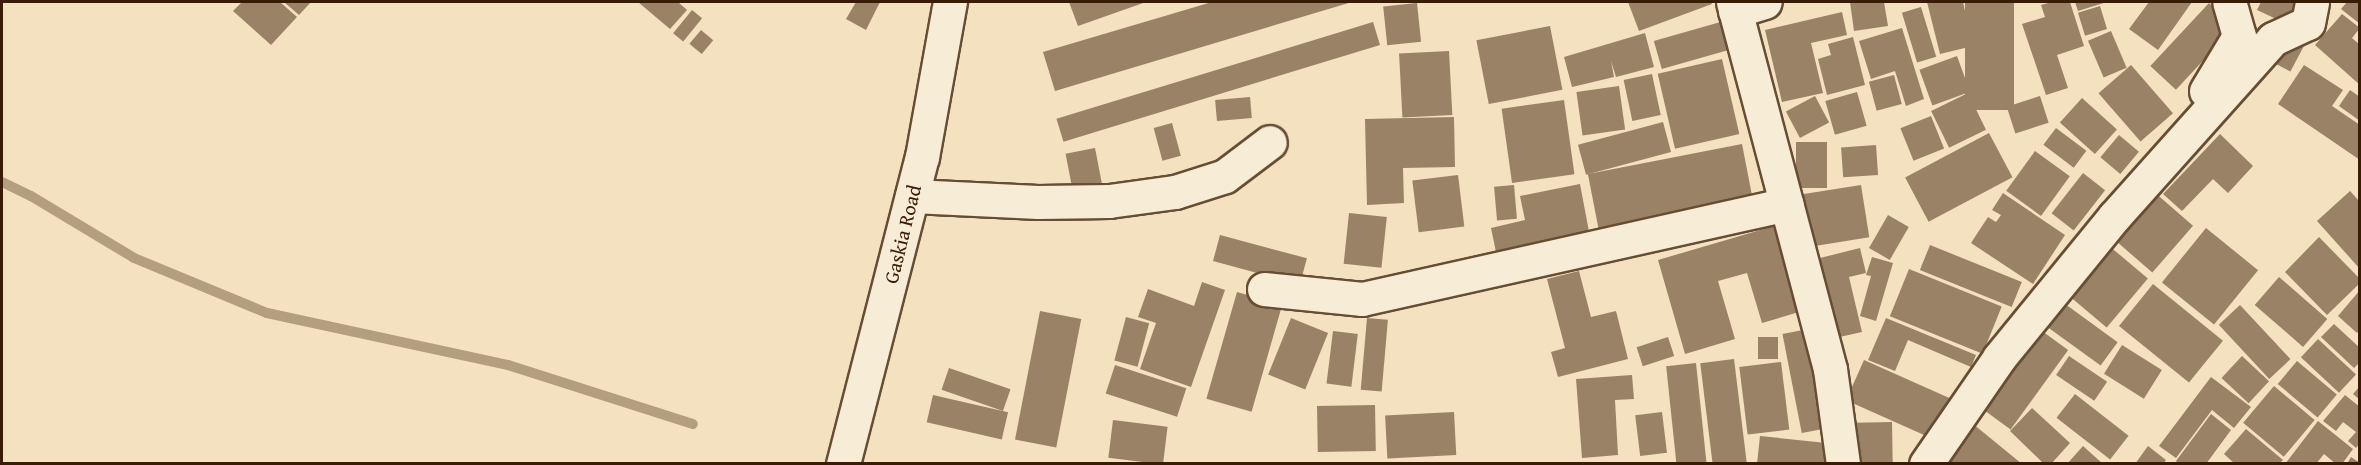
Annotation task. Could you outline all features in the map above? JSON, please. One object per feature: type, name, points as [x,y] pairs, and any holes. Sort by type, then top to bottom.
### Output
[{"type":"street","name":"Gaskia Road","points":[[843,464],[922,157],[950,2]]},
{"type":"street","points":[[2164,159],[2239,36],[2229,2]]},
{"type":"street","points":[[1926,464],[1999,358],[2164,159],[2273,39],[2308,22],[2312,2]]},
{"type":"street","points":[[1744,5],[1786,204],[1830,369],[1843,464]]},
{"type":"street","points":[[912,195],[1038,202],[1108,201],[1175,192],[1225,176],[1270,142]]},
{"type":"street","points":[[1264,289],[1362,299],[1786,204]]},
{"type":"building","points":[[242,2],[280,2],[297,17],[271,45],[233,11]]},
{"type":"building","points":[[284,2],[311,2],[299,15]]},
{"type":"building","points":[[638,2],[678,2],[687,10],[670,29]]},
{"type":"building","points":[[856,2],[880,2],[866,30],[846,19]]},
{"type":"building","points":[[1069,2],[1146,2],[1078,26]]},
{"type":"building","points":[[1212,2],[1352,2],[1055,91],[1043,52]]},
{"type":"building","points":[[1628,2],[1711,2],[1712,4],[1639,31]]},
{"type":"building","points":[[1850,2],[1884,2],[1888,26],[1854,31]]},
{"type":"building","points":[[1927,2],[1963,2],[1973,46],[1940,54]]},
{"type":"building","points":[[1965,2],[2014,2],[2014,110],[1965,110]]},
{"type":"building","points":[[2052,2],[2070,2],[2084,46],[2057,55],[2068,88],[2046,95],[2022,24],[2045,17],[2041,5]]},
{"type":"building","points":[[2075,2],[2107,2],[2078,11]]},
{"type":"building","points":[[2149,2],[2192,2],[2158,50],[2129,29]]},
{"type":"building","points":[[2261,2],[2302,2],[2291,26],[2257,10]]},
{"type":"building","points":[[2347,2],[2360,2],[2360,24],[2341,9]]},
{"type":"building","points":[[1417,3],[1421,42],[1387,45],[1383,7]]},
{"type":"building","points":[[2209,3],[2235,27],[2176,90],[2150,66]]},
{"type":"building","points":[[2100,6],[2107,29],[2085,36],[2078,13]]},
{"type":"building","points":[[1921,7],[1936,57],[1917,63],[1902,13]]},
{"type":"building","points":[[692,10],[702,18],[683,41],[673,33]]},
{"type":"building","points":[[1842,12],[1847,35],[1811,43],[1823,93],[1782,102],[1765,30]]},
{"type":"building","points":[[2342,14],[2360,28],[2352,38],[2360,45],[2360,85],[2315,45]]},
{"type":"building","points":[[1724,21],[1732,49],[1662,69],[1654,41]]},
{"type":"building","points":[[1373,22],[1380,45],[1063,142],[1056,119]]},
{"type":"building","points":[[1550,26],[1562,90],[1489,104],[1476,40]]},
{"type":"building","points":[[1902,28],[1924,99],[1906,106],[1895,71],[1871,79],[1859,41]]},
{"type":"building","points":[[701,30],[713,40],[702,54],[689,44]]},
{"type":"building","points":[[2111,31],[2127,68],[2104,78],[2088,41]]},
{"type":"building","points":[[1645,33],[1654,67],[1616,77],[1611,61],[1614,77],[1572,87],[1564,57]]},
{"type":"building","points":[[1853,37],[1865,85],[1827,95],[1818,59],[1831,55],[1828,44]]},
{"type":"building","points":[[2285,37],[2304,47],[2290,72],[2272,62]]},
{"type":"building","points":[[1449,51],[1452,115],[1402,118],[1399,54]]},
{"type":"building","points":[[1957,56],[1970,92],[1932,105],[1919,70]]},
{"type":"building","points":[[1722,59],[1739,134],[1675,149],[1658,74]]},
{"type":"building","points":[[2131,65],[2173,113],[2141,142],[2099,93]]},
{"type":"building","points":[[2304,65],[2343,90],[2332,106],[2360,125],[2360,160],[2278,104]]},
{"type":"building","points":[[1652,74],[1661,115],[1632,121],[1624,80]]},
{"type":"building","points":[[1894,75],[1902,104],[1877,111],[1869,82]]},
{"type":"building","points":[[1619,86],[1625,130],[1583,136],[1576,92]]},
{"type":"building","points":[[2350,90],[2360,97],[2360,121],[2339,106]]},
{"type":"building","points":[[1857,92],[1867,126],[1835,135],[1825,101]]},
{"type":"building","points":[[1968,93],[1986,130],[1949,148],[1931,111]]},
{"type":"building","points":[[1815,96],[1829,122],[1800,138],[1786,111]]},
{"type":"building","points":[[2040,96],[2049,123],[2015,133],[2007,107]]},
{"type":"building","points":[[1250,97],[1252,118],[1217,121],[1215,100]]},
{"type":"building","points":[[2082,98],[2117,129],[2095,154],[2060,123]]},
{"type":"building","points":[[1564,100],[1574,174],[1512,183],[1502,109]]},
{"type":"building","points":[[1931,116],[1944,148],[1914,161],[1900,128]]},
{"type":"building","points":[[1454,117],[1455,167],[1403,168],[1404,203],[1367,205],[1365,119]]},
{"type":"building","points":[[1663,122],[1671,152],[1586,175],[1578,145]]},
{"type":"building","points":[[1172,123],[1181,156],[1162,161],[1154,128]]},
{"type":"building","points":[[2056,128],[2086,151],[2074,168],[2043,145]]},
{"type":"building","points":[[1989,133],[2012,177],[1929,222],[1905,178]]},
{"type":"building","points":[[2220,134],[2253,166],[2228,193],[2213,179],[2182,211],[2163,194]]},
{"type":"building","points":[[2119,135],[2139,152],[2120,174],[2100,157]]},
{"type":"building","points":[[1796,142],[1827,142],[1827,188],[1796,188]]},
{"type":"building","points":[[1742,144],[1755,210],[1601,240],[1588,174]]},
{"type":"building","points":[[1876,145],[1878,175],[1843,177],[1841,147]]},
{"type":"building","points":[[1095,148],[1102,184],[1073,190],[1066,154]]},
{"type":"building","points":[[2035,151],[2070,176],[2041,216],[2006,191]]},
{"type":"building","points":[[2083,173],[2105,190],[2074,230],[2052,213]]},
{"type":"building","points":[[1458,175],[1464,227],[1419,232],[1412,181]]},
{"type":"building","points":[[1580,184],[1590,237],[1497,257],[1491,228],[1525,220],[1520,196]]},
{"type":"building","points":[[1514,185],[1517,219],[1497,221],[1494,187]]},
{"type":"building","points":[[1861,185],[1869,237],[1804,248],[1796,195]]},
{"type":"building","points":[[2153,191],[2193,226],[2152,273],[2112,238]]},
{"type":"building","points":[[2350,191],[2360,202],[2360,269],[2317,221]]},
{"type":"building","points":[[2003,193],[2065,235],[2033,284],[1971,243],[1988,217],[1996,222],[2001,215],[1992,210]]},
{"type":"building","points":[[1349,213],[1387,217],[1381,268],[1344,264]]},
{"type":"building","points":[[1888,215],[1909,227],[1890,260],[1869,248]]},
{"type":"building","points":[[1774,226],[1799,312],[1762,323],[1747,273],[1718,281],[1735,339],[1685,354],[1658,260]]},
{"type":"building","points":[[2206,228],[2258,270],[2214,325],[2162,282]]},
{"type":"building","points":[[1220,235],[1307,258],[1300,284],[1213,261]]},
{"type":"building","points":[[2319,237],[2360,279],[2360,283],[2327,315],[2285,272]]},
{"type":"building","points":[[1930,245],[2022,282],[2012,307],[1920,270]]},
{"type":"building","points":[[2108,245],[2148,278],[2107,327],[2067,294]]},
{"type":"building","points":[[1860,248],[1866,273],[1849,277],[1862,332],[1835,338],[1816,259]]},
{"type":"building","points":[[1872,257],[1893,263],[1876,321],[1860,316],[1871,276],[1866,275]]},
{"type":"building","points":[[1909,269],[2002,306],[1983,354],[1890,316]]},
{"type":"building","points":[[1579,271],[1591,317],[1616,311],[1628,359],[1558,377],[1551,352],[1565,348],[1547,279]]},
{"type":"building","points":[[2279,277],[2327,319],[2303,347],[2255,305]]},
{"type":"building","points":[[1202,282],[1225,290],[1191,387],[1140,369],[1156,323],[1138,317],[1148,289],[1194,306]]},
{"type":"building","points":[[2153,284],[2223,341],[2189,383],[2119,326]]},
{"type":"building","points":[[2360,290],[2360,330],[2357,333],[2338,316]]},
{"type":"building","points":[[1237,292],[1282,305],[1252,412],[1206,399]]},
{"type":"building","points":[[2061,301],[2118,342],[2101,366],[2044,324]]},
{"type":"building","points":[[2240,305],[2290,359],[2269,379],[2219,325]]},
{"type":"building","points":[[1040,311],[1081,319],[1056,448],[1015,440]]},
{"type":"building","points":[[1126,317],[1149,323],[1138,367],[1114,360]]},
{"type":"building","points":[[1291,318],[1328,333],[1305,390],[1268,375]]},
{"type":"building","points":[[1367,318],[1388,320],[1382,392],[1361,390]]},
{"type":"building","points":[[1886,318],[1976,355],[1971,367],[1908,340],[1895,371],[1868,360]]},
{"type":"building","points":[[2334,324],[2360,348],[2360,362],[2354,368],[2321,337]]},
{"type":"building","points":[[2035,326],[2068,350],[2011,429],[1977,405]]},
{"type":"building","points":[[1808,329],[1827,428],[1802,433],[1782,334]]},
{"type":"building","points":[[1333,331],[1358,334],[1351,387],[1327,384]]},
{"type":"building","points":[[1668,337],[1674,356],[1643,366],[1637,347]]},
{"type":"building","points":[[1758,337],[1778,337],[1778,359],[1758,359]]},
{"type":"building","points":[[2318,339],[2356,374],[2339,393],[2301,357]]},
{"type":"building","points":[[2122,345],[2162,370],[2144,399],[2104,374]]},
{"type":"building","points":[[2069,356],[2107,382],[2094,401],[2056,375]]},
{"type":"building","points":[[2242,356],[2269,381],[2249,403],[2222,378]]},
{"type":"building","points":[[1734,359],[1747,464],[1713,464],[1700,363]]},
{"type":"building","points":[[1864,360],[1950,398],[1932,438],[1846,400]]},
{"type":"building","points":[[2297,361],[2337,394],[2318,417],[2278,384]]},
{"type":"building","points":[[1781,362],[1789,429],[1748,435],[1739,367]]},
{"type":"building","points":[[1696,363],[1707,464],[1676,464],[1666,366]]},
{"type":"building","points":[[1115,365],[1186,388],[1177,417],[1106,394]]},
{"type":"building","points":[[949,368],[1010,389],[1003,411],[942,390]]},
{"type":"building","points":[[1632,375],[1634,399],[1615,400],[1618,455],[1582,458],[1576,379]]},
{"type":"building","points":[[2211,377],[2251,407],[2234,428],[2212,410],[2176,458],[2159,446]]},
{"type":"building","points":[[2274,386],[2315,420],[2284,457],[2243,423]]},
{"type":"building","points":[[2360,386],[2360,400],[2353,394]]},
{"type":"building","points":[[2075,394],[2129,436],[2110,460],[2057,418]]},
{"type":"building","points":[[933,395],[1008,412],[1002,440],[927,422]]},
{"type":"building","points":[[2345,395],[2360,407],[2360,443],[2356,448],[2348,441],[2356,432],[2343,422],[2336,431],[2323,421]]},
{"type":"building","points":[[1375,405],[1376,451],[1318,452],[1317,406]]},
{"type":"building","points":[[2032,408],[2070,443],[2051,464],[2044,464],[2010,431]]},
{"type":"building","points":[[1454,412],[1456,455],[1387,459],[1385,416]]},
{"type":"building","points":[[1662,412],[1667,453],[1640,456],[1635,415]]},
{"type":"building","points":[[2211,414],[2231,430],[2206,464],[2179,464],[2176,461]]},
{"type":"building","points":[[1967,419],[2022,464],[1950,464],[1939,454]]},
{"type":"building","points":[[1113,420],[1168,427],[1163,464],[1108,458]]},
{"type":"building","points":[[2318,421],[2353,449],[2342,464],[2336,464],[2324,454],[2316,464],[2285,464]]},
{"type":"building","points":[[1892,422],[1893,464],[1856,464],[1855,423]]},
{"type":"building","points":[[2246,429],[2283,460],[2279,464],[2235,464],[2224,454]]},
{"type":"building","points":[[1760,436],[1836,444],[1834,464],[1757,464]]},
{"type":"building","points":[[2083,446],[2103,464],[2067,464]]},
{"type":"building","points":[[2148,446],[2166,460],[2163,464],[2135,464]]},
{"type":"building","points":[[2351,457],[2360,463],[2360,464],[2347,464]]},
{"type":"waterway","points":[[2,182],[31,196],[134,258],[267,313],[508,365],[693,424]]}]
